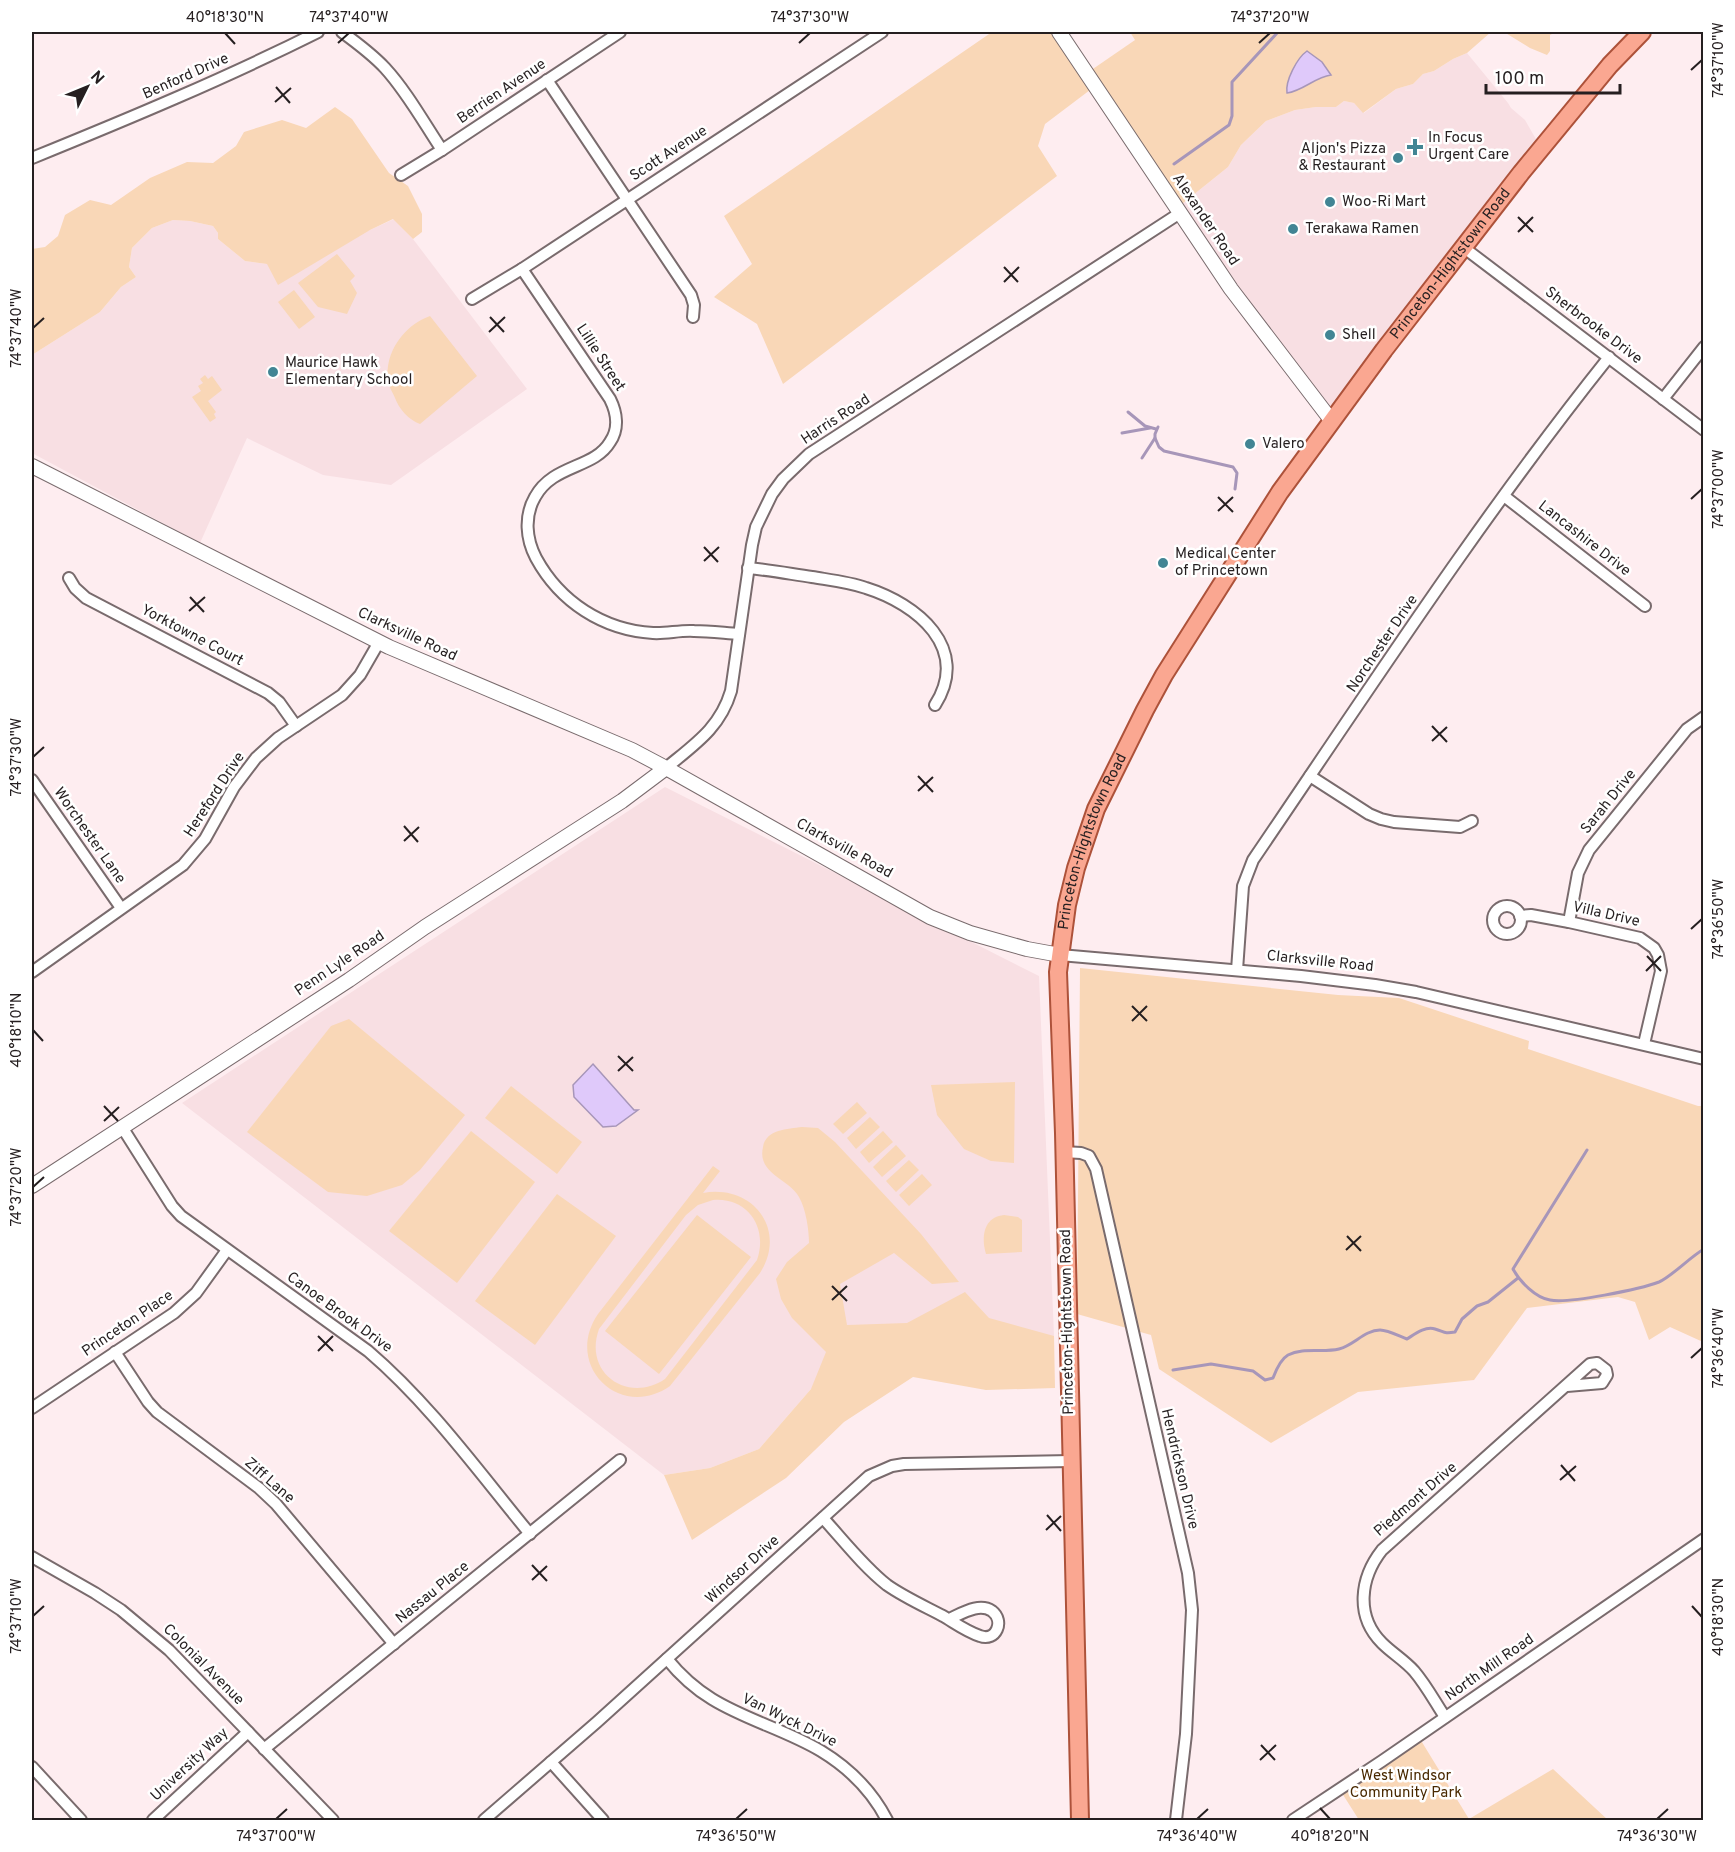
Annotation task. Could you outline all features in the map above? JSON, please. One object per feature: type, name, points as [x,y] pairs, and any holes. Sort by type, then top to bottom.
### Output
[{"type":"main road","name":"Princeton-Hightstown Road","points":[[1080,1821],[1058,972],[1067,905],[1076,868],[1096,809],[1120,758],[1160,684],[1280,492],[1331,420],[1463,247],[1569,113],[1642,32]]},
{"type":"street","name":"Benford Drive","points":[[32,158],[186,94],[318,32]]},
{"type":"street","points":[[342,32],[386,69],[442,150]]},
{"type":"street","name":"Berrien Avenue","points":[[400,175],[442,150],[620,32]]},
{"type":"street","name":"Scott Avenue","points":[[472,299],[522,269],[882,32]]},
{"type":"street","name":"Alexander Road","points":[[1059,32],[1231,289],[1331,420]]},
{"type":"street","points":[[547,80],[691,295],[694,305],[693,317]]},
{"type":"street","name":"Harris Road","points":[[666,768],[702,738],[722,715],[731,691],[752,545],[763,510],[783,479],[809,454],[1180,213]]},
{"type":"street","name":"Sherbrooke Drive","points":[[1463,247],[1477,255],[1704,430]]},
{"type":"street","name":"Lillie Street","points":[[522,269],[610,399],[616,414],[615,433],[605,450],[558,474],[540,488],[534,498],[527,530],[533,552],[541,567],[562,594],[575,605],[623,629],[657,634],[693,631],[739,634]]},
{"type":"street","points":[[1663,399],[1704,347]]},
{"type":"street","name":"Norchester Drive","points":[[1237,970],[1242,898],[1247,872],[1253,860],[1504,496],[1609,357]]},
{"type":"street","name":"Clarksville Road","points":[[32,466],[379,642],[592,732],[666,768],[941,922],[970,933],[1060,955],[1237,970],[1385,986],[1704,1059]]},
{"type":"street","name":"Lancashire Drive","points":[[1504,496],[1645,606]]},
{"type":"street","points":[[748,568],[852,584],[887,596],[911,610],[933,629],[944,650],[947,662],[946,676],[944,687],[935,705]]},
{"type":"street","name":"Yorktowne Court","points":[[69,578],[75,588],[87,598],[268,693],[279,702],[296,726]]},
{"type":"street","name":"Hereford Drive","points":[[32,972],[183,865],[206,839],[243,773],[268,746],[342,695],[360,675],[379,642]]},
{"type":"street","name":"Sarah Drive","points":[[1569,922],[1578,873],[1589,850],[1687,729],[1704,717]]},
{"type":"street","name":"Penn Lyle Road","points":[[32,1186],[349,980],[425,927],[622,801],[666,768]]},
{"type":"street","points":[[1310,777],[1369,814],[1382,819],[1460,827],[1472,821]]},
{"type":"street","name":"Worchester Lane","points":[[32,780],[121,908]]},
{"type":"street","name":"Villa Drive","points":[[1520,916],[1531,915],[1641,938],[1654,948],[1661,971],[1644,1044]]},
{"type":"street","name":"Canoe Brook Drive","points":[[122,1127],[172,1206],[190,1224],[368,1351],[392,1371],[420,1401],[530,1534]]},
{"type":"street","name":"Hendrickson Drive","points":[[1063,1152],[1089,1156],[1096,1169],[1188,1573],[1192,1611],[1186,1734],[1176,1821]]},
{"type":"street","name":"Princeton Place","points":[[32,1408],[185,1304],[196,1293],[227,1250]]},
{"type":"street","name":"Ziff Lane","points":[[115,1352],[157,1412],[259,1488],[276,1504],[394,1644]]},
{"type":"street","name":"Piedmont Drive","points":[[1445,1718],[1413,1670],[1372,1631],[1364,1609],[1363,1597],[1368,1572],[1382,1550],[1567,1386]]},
{"type":"street","name":"Nassau Place","points":[[264,1749],[620,1460]]},
{"type":"street","name":"Windsor Drive","points":[[484,1821],[668,1659],[870,1476],[892,1466],[904,1464],[1071,1461]]},
{"type":"street","points":[[823,1518],[882,1581],[899,1593],[949,1619]]},
{"type":"street","name":"North Mill Road","points":[[1293,1821],[1704,1539]]},
{"type":"street","name":"Colonial Avenue","points":[[32,1557],[95,1593],[145,1629],[169,1650],[333,1821]]},
{"type":"street","name":"Van Wyck Drive","points":[[668,1659],[685,1679],[714,1701],[808,1744],[834,1759],[861,1783],[887,1821]]},
{"type":"street","name":"University Way","points":[[153,1821],[248,1732]]},
{"type":"street","points":[[551,1762],[603,1821]]},
{"type":"street","points":[[32,1767],[81,1821]]},
{"type":"shaded area","points":[[1307,51],[1322,62],[1331,75],[1287,93],[1292,70]]},
{"type":"shaded area","points":[[1467,53],[1511,108],[1525,120],[1541,148],[1331,420],[1177,208],[1228,167],[1241,145],[1266,121],[1295,110],[1336,107],[1344,101],[1354,103],[1364,113],[1396,89],[1413,84],[1423,74],[1434,71]]},
{"type":"shaded area","name":"Maurice Hawk Elementary School","points":[[394,219],[413,239],[527,389],[391,485],[323,475],[247,438],[200,543],[32,453],[32,355],[100,312],[121,287],[136,277],[129,267],[132,248],[152,228],[173,220],[213,226],[218,233],[218,239],[245,261],[267,264],[370,230]]},
{"type":"shaded area","points":[[665,787],[1039,976],[1054,1336],[981,1337],[811,1389],[759,1449],[710,1468],[664,1475],[182,1103]]},
{"type":"shaded area","points":[[593,1064],[634,1110],[638,1110],[616,1126],[603,1127],[574,1097],[573,1085]]},
{"type":"green space","points":[[992,32],[1057,32],[1090,90],[1045,124],[1038,146],[1057,176],[783,384],[757,324],[714,297],[752,264],[724,216]]},
{"type":"green space","points":[[1130,32],[1491,32],[1467,53],[1434,71],[1423,74],[1413,84],[1396,89],[1363,113],[1354,103],[1344,101],[1336,107],[1295,110],[1266,121],[1241,145],[1228,167],[1177,208],[1087,73],[1135,40]]},
{"type":"green space","points":[[1504,32],[1556,32],[1550,35],[1550,51],[1547,55],[1530,48]]},
{"type":"green space","points":[[335,107],[352,119],[389,173],[408,186],[422,214],[422,232],[413,239],[393,219],[370,230],[278,285],[267,264],[245,261],[218,239],[218,233],[213,226],[173,220],[152,228],[132,248],[129,267],[136,277],[121,287],[100,312],[32,355],[32,249],[45,247],[58,236],[65,215],[90,200],[111,205],[150,178],[187,162],[213,163],[236,146],[244,132],[282,120],[306,128]]},
{"type":"green space","points":[[337,254],[355,276],[350,281],[357,293],[347,314],[318,307],[298,283]]},
{"type":"green space","points":[[294,290],[315,317],[299,329],[278,302]]},
{"type":"green space","points":[[430,316],[477,376],[420,424],[408,417],[399,406],[389,383],[389,360],[404,333]]},
{"type":"green space","points":[[205,375],[208,379],[212,376],[222,390],[208,401],[216,412],[214,414],[216,418],[210,422],[192,397],[201,391],[198,386],[203,383],[200,379]]},
{"type":"green space","points":[[1080,968],[1338,995],[1399,998],[1529,1041],[1528,1049],[1703,1106],[1703,1342],[1670,1327],[1649,1340],[1635,1302],[1618,1297],[1527,1308],[1474,1380],[1358,1392],[1271,1443],[1159,1369],[1151,1335],[1077,1314]]},
{"type":"green space","points":[[349,1019],[465,1115],[420,1170],[402,1185],[367,1196],[328,1192],[247,1132],[331,1026]]},
{"type":"green space","points":[[1015,1082],[1014,1163],[991,1161],[964,1149],[937,1115],[931,1085]]},
{"type":"green space","points":[[511,1086],[582,1142],[557,1174],[485,1118]]},
{"type":"green space","points":[[857,1102],[867,1113],[843,1134],[833,1124]]},
{"type":"green space","points":[[870,1117],[880,1127],[856,1149],[847,1138]]},
{"type":"green space","points":[[802,1127],[818,1128],[835,1142],[921,1234],[959,1282],[932,1284],[894,1253],[840,1284],[847,1325],[907,1323],[965,1292],[989,1318],[1054,1336],[1055,1388],[986,1390],[913,1377],[844,1422],[786,1478],[692,1540],[664,1475],[710,1468],[759,1449],[811,1389],[826,1352],[792,1318],[781,1299],[776,1279],[787,1262],[809,1243],[808,1226],[804,1207],[799,1197],[769,1170],[762,1156],[765,1141],[773,1133]]},
{"type":"green space","points":[[471,1131],[535,1182],[457,1283],[389,1231]]},
{"type":"green space","points":[[883,1131],[893,1142],[869,1163],[860,1152]]},
{"type":"green space","points":[[896,1145],[906,1156],[882,1177],[873,1167]]},
{"type":"green space","points":[[909,1160],[919,1170],[896,1192],[886,1181]]},
{"type":"green space","points":[[713,1166],[720,1171],[703,1193],[721,1192],[737,1196],[750,1203],[760,1213],[767,1226],[770,1241],[768,1257],[760,1273],[670,1386],[651,1395],[633,1397],[616,1392],[602,1382],[592,1368],[587,1352],[589,1333],[598,1314]],"holes":[[[713,1200],[726,1200],[746,1209],[753,1217],[760,1237],[757,1260],[665,1379],[651,1386],[637,1388],[624,1386],[612,1380],[603,1371],[597,1359],[596,1345],[599,1329],[686,1215],[698,1205]]]},
{"type":"green space","points":[[922,1174],[932,1185],[909,1206],[899,1195]]},
{"type":"green space","points":[[557,1194],[616,1236],[535,1345],[475,1301]]},
{"type":"green space","points":[[697,1215],[751,1257],[659,1374],[605,1331]]},
{"type":"green space","points":[[1004,1215],[1018,1217],[1022,1220],[1022,1252],[986,1254],[985,1229],[992,1220]]},
{"type":"green space","name":"West Windsor Community Park","points":[[1417,1734],[1469,1819],[1553,1769],[1608,1820],[1359,1820],[1340,1790]]},
{"type":"waterway","points":[[1174,164],[1229,125],[1232,116],[1232,82],[1278,32]]},
{"type":"waterway","points":[[1128,412],[1145,426],[1156,429]]},
{"type":"waterway","points":[[1142,458],[1155,438],[1158,427]]},
{"type":"waterway","points":[[1122,433],[1150,428]]},
{"type":"waterway","points":[[1155,438],[1159,447],[1164,451],[1233,467],[1237,473],[1235,489]]},
{"type":"waterway","points":[[1587,1150],[1513,1269],[1529,1289],[1545,1299],[1559,1301],[1588,1298],[1637,1288],[1659,1282],[1704,1249]]},
{"type":"waterway","points":[[1173,1370],[1211,1364],[1253,1371],[1265,1380],[1273,1378],[1277,1368],[1288,1355],[1300,1351],[1339,1349],[1375,1331],[1386,1331],[1407,1339],[1428,1329],[1446,1333],[1455,1332],[1462,1319],[1477,1306],[1488,1302],[1518,1278]]},
{"type":"place","name":"In Focus Urgent Care","points":[[1415,147]]},
{"type":"place","name":"Aljon's Pizza & Restaurant","points":[[1398,158]]},
{"type":"place","name":"Woo-Ri Mart","points":[[1330,202]]},
{"type":"place","name":"Terakawa Ramen","points":[[1293,229]]},
{"type":"place","name":"Shell","points":[[1330,335]]},
{"type":"place","name":"Maurice Hawk Elementary School","points":[[273,372]]},
{"type":"place","name":"Valero","points":[[1250,444]]},
{"type":"place","name":"Medical Center of Princetown","points":[[1163,563]]}]
